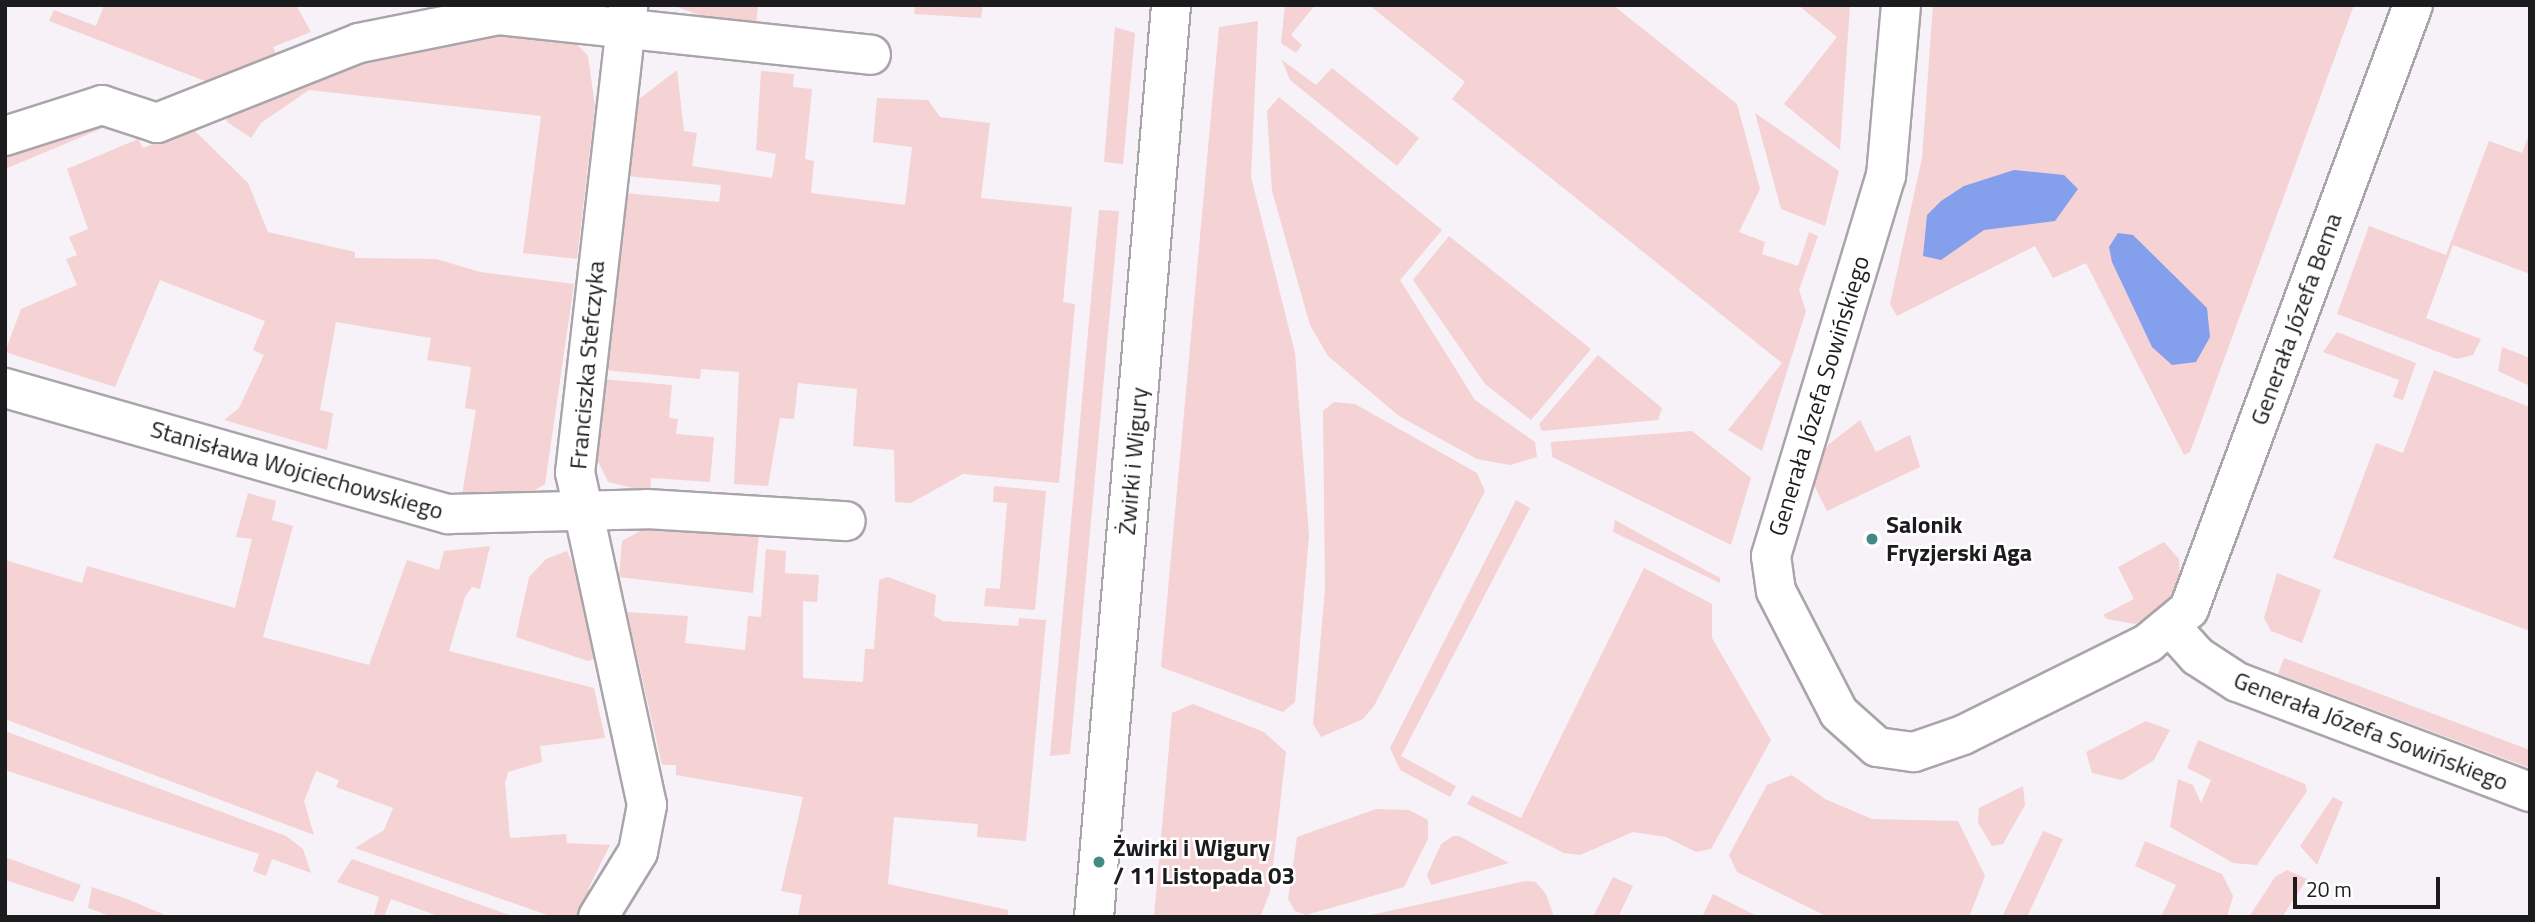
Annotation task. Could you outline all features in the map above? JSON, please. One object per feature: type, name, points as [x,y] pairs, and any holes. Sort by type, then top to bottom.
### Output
[{"type":"street","name":"Żwirki i Wigury","points":[[1094,917],[1171,5]]},
{"type":"street","name":"Generała Józefa Sowińskiego","points":[[1900,5],[1886,175],[1771,548],[1776,591],[1848,725],[1894,751],[1934,748],[2172,628],[2197,656],[2237,682],[2530,792]]},
{"type":"street","name":"Generała Józefa Bema","points":[[2172,628],[2189,609],[2218,539],[2413,5]]},
{"type":"street","points":[[5,136],[102,105],[157,123],[359,43],[474,18],[627,15],[871,55]]},
{"type":"street","name":"Franciszka Stefczyka","points":[[598,917],[638,852],[647,804],[583,512],[575,443],[627,15]]},
{"type":"street","name":"Stanisława Wojciechowskiego","points":[[5,388],[448,514],[647,509],[846,521]]},
{"type":"shaded area","points":[[104,5],[296,5],[311,32],[273,47],[277,56],[210,83],[49,21],[54,10],[96,26]]},
{"type":"shaded area","points":[[672,5],[758,5],[756,23],[699,15]]},
{"type":"shaded area","points":[[983,5],[981,18],[914,14],[915,7]]},
{"type":"shaded area","points":[[1285,5],[1315,5],[1291,35],[1302,45],[1296,53],[1281,43]]},
{"type":"shaded area","points":[[1369,5],[1613,5],[1737,104],[1760,189],[1739,232],[1765,242],[1762,254],[1798,266],[1809,232],[1818,236],[1799,290],[1806,311],[1762,451],[1728,430],[1782,363],[1452,99],[1465,82]]},
{"type":"shaded area","points":[[1798,5],[1850,5],[1840,150],[1784,104],[1837,37]]},
{"type":"shaded area","points":[[1933,5],[2354,5],[2190,452],[2184,455],[2086,263],[2053,278],[2035,246],[1897,316],[1890,304],[1922,158]]},
{"type":"shaded area","points":[[1258,21],[1251,177],[1295,353],[1309,535],[1295,702],[1283,712],[1161,667],[1219,27]]},
{"type":"shaded area","points":[[1115,27],[1135,33],[1123,164],[1104,162]]},
{"type":"shaded area","points":[[485,32],[576,43],[588,56],[595,106],[577,259],[523,253],[541,116],[309,90],[261,123],[251,138],[227,122],[226,114],[348,64]]},
{"type":"shaded area","points":[[1282,60],[1316,85],[1332,68],[1419,138],[1397,166],[1290,80]]},
{"type":"shaded area","points":[[677,70],[684,131],[697,133],[692,166],[772,178],[776,154],[756,150],[761,71],[794,74],[793,87],[812,89],[805,159],[814,161],[811,193],[905,205],[912,147],[873,142],[877,98],[928,100],[940,117],[990,123],[981,198],[1072,207],[1063,302],[1075,304],[1059,483],[963,474],[911,503],[895,502],[894,450],[853,446],[857,389],[798,383],[794,419],[780,418],[768,486],[734,484],[739,372],[701,369],[700,379],[603,370],[624,193],[719,202],[721,185],[626,176],[635,102]]},
{"type":"shaded area","points":[[1279,97],[1442,230],[1400,280],[1475,400],[1535,442],[1537,457],[1510,465],[1477,459],[1399,416],[1328,356],[1310,325],[1272,191],[1267,111]]},
{"type":"shaded area","points":[[1755,113],[1839,171],[1825,226],[1781,209]]},
{"type":"shaded area","points":[[122,120],[5,169],[5,148]]},
{"type":"shaded area","points":[[192,128],[248,183],[268,232],[355,252],[355,258],[436,259],[480,272],[574,284],[545,484],[525,496],[462,495],[476,410],[465,408],[471,367],[427,360],[431,338],[336,322],[320,410],[333,413],[327,450],[224,420],[239,408],[264,355],[253,350],[265,321],[160,280],[115,387],[5,352],[21,309],[77,285],[66,259],[77,255],[69,237],[88,229],[67,169],[138,139],[143,148]]},
{"type":"shaded area","points":[[2530,132],[2530,274],[2453,245],[2426,318],[2481,339],[2473,355],[2457,359],[2337,314],[2369,226],[2446,255],[2489,141],[2522,153]]},
{"type":"shaded area","points":[[1099,210],[1119,211],[1070,754],[1050,756]]},
{"type":"shaded area","points":[[1449,236],[1591,349],[1531,420],[1485,384],[1413,280]]},
{"type":"shaded area","points":[[2337,332],[2416,363],[2403,400],[2393,397],[2399,380],[2323,352]]},
{"type":"shaded area","points":[[2502,347],[2530,358],[2530,386],[2498,371]]},
{"type":"shaded area","points":[[1598,355],[1662,408],[1658,420],[1542,431],[1539,424]]},
{"type":"shaded area","points":[[2434,370],[2530,407],[2530,631],[2333,558],[2376,443],[2403,453]]},
{"type":"shaded area","points":[[602,379],[672,385],[669,418],[678,419],[676,434],[714,437],[710,482],[651,478],[650,492],[608,482],[595,455]]},
{"type":"shaded area","points":[[1334,402],[1355,404],[1477,473],[1485,491],[1374,706],[1363,719],[1321,737],[1313,724],[1325,589],[1323,411]]},
{"type":"shaded area","points":[[1860,420],[1876,452],[1910,435],[1920,467],[1827,511],[1810,477],[1828,445]]},
{"type":"shaded area","points":[[1692,431],[1751,478],[1731,545],[1552,457],[1551,442]]},
{"type":"shaded area","points":[[994,486],[1046,491],[1035,610],[984,606],[986,588],[1000,589],[1007,503],[993,502]]},
{"type":"shaded area","points":[[248,493],[276,501],[272,520],[293,526],[263,637],[369,665],[407,560],[439,570],[444,551],[490,546],[480,589],[472,587],[465,597],[449,651],[594,688],[605,738],[540,746],[542,762],[508,772],[505,783],[510,838],[566,834],[567,843],[610,845],[588,889],[596,893],[579,917],[553,917],[355,848],[384,830],[393,808],[336,787],[339,780],[316,771],[304,801],[314,835],[5,719],[5,560],[82,583],[87,566],[235,608],[252,539],[236,537]]},
{"type":"shaded area","points":[[1516,500],[1530,508],[1401,756],[1456,786],[1450,797],[1400,770],[1390,748]]},
{"type":"shaded area","points":[[1615,520],[1720,578],[1720,583],[1613,532]]},
{"type":"shaded area","points":[[646,528],[759,534],[753,593],[619,577],[622,541]]},
{"type":"shaded area","points":[[2164,542],[2179,559],[2180,579],[2166,608],[2135,624],[2107,619],[2103,615],[2134,599],[2118,567]]},
{"type":"shaded area","points":[[766,549],[786,551],[785,573],[819,575],[817,602],[803,601],[803,678],[863,682],[865,649],[874,649],[879,580],[888,577],[936,595],[934,616],[943,621],[1018,626],[1019,618],[1046,620],[1026,841],[977,837],[978,824],[894,817],[888,884],[1008,910],[1008,917],[798,917],[802,895],[781,891],[803,797],[676,775],[676,765],[662,765],[627,612],[688,616],[685,643],[745,650],[748,616],[761,617]]},
{"type":"shaded area","points":[[567,551],[581,582],[599,657],[588,661],[516,637],[529,577],[546,559]]},
{"type":"shaded area","points":[[1644,568],[1712,604],[1712,638],[1771,740],[1711,849],[1696,852],[1666,837],[1633,832],[1580,855],[1564,853],[1467,804],[1472,795],[1521,818]]},
{"type":"shaded area","points":[[2277,573],[2321,590],[2302,643],[2271,631],[2264,618]]},
{"type":"shaded area","points":[[2284,658],[2530,750],[2530,768],[2278,674]]},
{"type":"shaded area","points":[[1193,704],[1264,732],[1286,752],[1270,892],[1260,917],[1154,917],[1172,713]]},
{"type":"shaded area","points":[[2146,721],[2170,730],[2154,760],[2122,780],[2092,773],[2086,752]]},
{"type":"shaded area","points":[[5,731],[286,836],[303,849],[311,873],[272,859],[266,876],[253,871],[259,854],[5,770]]},
{"type":"shaded area","points":[[2198,740],[2305,784],[2307,791],[2257,865],[2233,863],[2170,827],[2178,779],[2193,785],[2201,803],[2211,780],[2187,768]]},
{"type":"shaded area","points":[[1792,775],[1825,799],[1872,819],[1958,821],[1985,876],[1969,917],[1828,917],[1737,872],[1729,855],[1767,785]]},
{"type":"shaded area","points":[[2023,786],[2025,805],[2003,844],[1992,846],[1978,823],[1979,808]]},
{"type":"shaded area","points":[[2333,797],[2343,802],[2317,865],[2300,846]]},
{"type":"shaded area","points":[[1376,809],[1409,810],[1428,820],[1428,839],[1404,887],[1306,915],[1295,911],[1288,899],[1297,837]]},
{"type":"shaded area","points":[[2043,831],[2063,839],[2027,917],[2002,917]]},
{"type":"shaded area","points":[[1453,836],[1459,836],[1509,863],[1431,885],[1427,875],[1441,844]]},
{"type":"shaded area","points":[[2145,841],[2222,874],[2233,896],[2227,917],[2161,917],[2176,885],[2135,866]]},
{"type":"shaded area","points":[[5,857],[81,885],[73,902],[5,880]]},
{"type":"shaded area","points":[[352,859],[515,917],[441,917],[391,899],[384,917],[374,915],[379,897],[337,882]]},
{"type":"shaded area","points":[[2287,870],[2307,879],[2282,917],[2249,917],[2275,877]]},
{"type":"shaded area","points":[[1613,877],[1633,886],[1618,917],[1593,917]]},
{"type":"shaded area","points":[[1525,881],[1536,882],[1546,894],[1554,917],[1362,917]]},
{"type":"shaded area","points":[[92,887],[170,917],[113,917],[88,908]]},
{"type":"shaded area","points":[[1713,894],[1759,917],[1702,917]]},
{"type":"water","points":[[2014,170],[2064,175],[2078,189],[2055,221],[1984,230],[1941,260],[1923,256],[1927,215],[1941,201],[1964,186]]},
{"type":"water","points":[[2118,233],[2133,235],[2207,308],[2210,337],[2196,362],[2172,365],[2152,347],[2112,262],[2109,247]]},
{"type":"place","name":"Salonik Fryzjerski Aga","points":[[1872,539]]},
{"type":"place","name":"Żwirki i Wigury / 11 Listopada 03","points":[[1099,862]]}]
